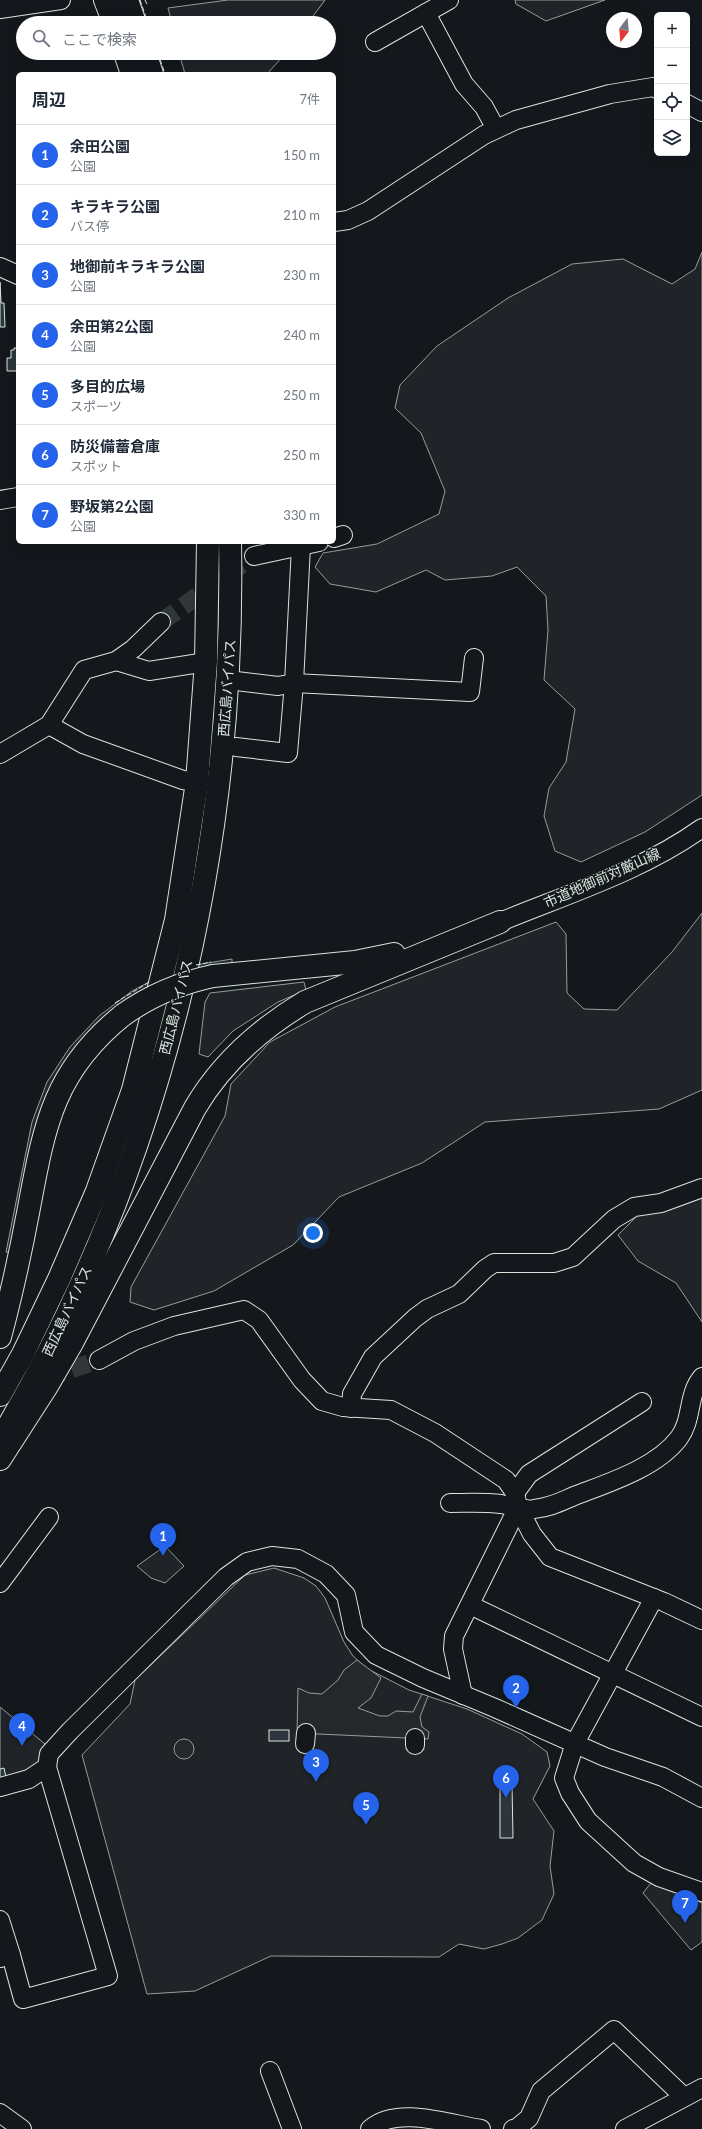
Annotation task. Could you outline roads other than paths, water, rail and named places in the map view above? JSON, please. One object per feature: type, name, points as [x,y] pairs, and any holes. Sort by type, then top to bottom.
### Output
[{"type":"highway","points":[[105,0],[111,16]]},
{"type":"highway","points":[[127,0],[133,16]]},
{"type":"highway","points":[[127,60],[131,72]]},
{"type":"highway","points":[[147,60],[151,72]]},
{"type":"highway","name":"西広島バイパス","points":[[0,1395],[23,1354],[59,1279],[96,1191],[133,1090],[176,920],[197,782],[206,662],[208,544]]},
{"type":"highway","name":"西広島バイパス","points":[[0,1440],[52,1344],[93,1256],[129,1164],[160,1071],[185,976],[205,880],[219,783],[228,680],[230,544]]},
{"type":"highway","points":[[0,1337],[16,1274],[46,1126],[60,1089],[70,1072],[94,1041],[123,1015],[140,1003],[194,980],[213,976],[355,962],[453,939],[500,922]]},
{"type":"highway","points":[[0,1459],[47,1386],[72,1343],[195,1108],[214,1080],[238,1052],[258,1033],[281,1016],[305,1002],[500,922]]},
{"type":"street","points":[[0,9],[61,0]]},
{"type":"street","points":[[375,42],[449,0]]},
{"type":"street","points":[[426,13],[464,84],[484,107],[496,129]]},
{"type":"street","points":[[336,222],[348,220],[368,211],[484,135],[516,120],[610,94],[654,88]]},
{"type":"street","points":[[690,106],[702,112]]},
{"type":"street","points":[[0,267],[16,274]]},
{"type":"street","points":[[0,500],[16,497]]},
{"type":"street","points":[[254,556],[310,544]]},
{"type":"street","points":[[236,747],[288,753],[294,683],[301,546]]},
{"type":"street","points":[[0,754],[49,725],[84,670],[116,661],[133,648],[161,622]]},
{"type":"street","points":[[228,680],[278,686],[294,683],[470,692],[474,658]]},
{"type":"street","points":[[116,661],[149,671],[206,662]]},
{"type":"street","points":[[49,725],[83,744],[183,780],[197,782]]},
{"type":"street","name":"市道地御前対厳山線","points":[[500,922],[600,881],[651,858],[702,828]]},
{"type":"street","points":[[351,1408],[352,1394],[373,1357],[415,1318],[427,1309],[459,1294],[485,1269],[494,1264],[554,1263],[573,1257],[614,1219],[634,1207],[661,1203],[702,1188]]},
{"type":"street","points":[[99,1360],[134,1341],[174,1326],[244,1310],[259,1320],[302,1380],[322,1401],[351,1408],[391,1410],[412,1420],[481,1462],[506,1480],[517,1500],[532,1534],[550,1557],[654,1598],[702,1620]]},
{"type":"street","points":[[450,1503],[501,1504],[517,1500],[532,1510],[558,1505],[581,1493],[605,1486],[652,1461],[679,1438],[686,1425],[694,1388],[702,1377]]},
{"type":"street","points":[[463,1694],[453,1649],[454,1636],[470,1605],[529,1474],[634,1402]]},
{"type":"street","points":[[0,1583],[48,1517]]},
{"type":"street","points":[[0,1920],[5,1957],[23,1999],[108,1976],[47,1768],[49,1754],[70,1730],[226,1577],[247,1562],[272,1556],[298,1559],[326,1574],[346,1595],[354,1632],[376,1655],[423,1678],[463,1694],[605,1757],[663,1777],[702,1798]]},
{"type":"street","points":[[654,1598],[575,1743],[564,1778],[570,1793],[588,1821],[634,1863],[659,1877],[702,1892]]},
{"type":"street","points":[[470,1605],[702,1717]]},
{"type":"street","points":[[0,1788],[29,1779],[47,1768]]},
{"type":"street","points":[[513,2129],[517,2128],[530,2118],[541,2091],[614,2030],[684,2097]]},
{"type":"street","points":[[270,2071],[292,2129]]},
{"type":"street","points":[[625,2129],[702,2088]]},
{"type":"street","points":[[0,2113],[22,2129]]},
{"type":"street","points":[[370,2129],[376,2123],[394,2117],[408,2117],[482,2129]]},
{"type":"tunnel","points":[[161,622],[254,556]]},
{"type":"tunnel","points":[[46,1378],[99,1360]]},
{"type":"place","name":"余田公園","points":[[163,1556]]},
{"type":"place","name":"キラキラ公園","points":[[516,1708]]},
{"type":"place","name":"余田第2公園","points":[[22,1746]]},
{"type":"place","name":"地御前キラキラ公園","points":[[316,1782]]},
{"type":"place","name":"防災備蓄倉庫","points":[[506,1798]]},
{"type":"place","name":"多目的広場","points":[[366,1825]]},
{"type":"place","name":"野坂第2公園","points":[[685,1923]]}]
